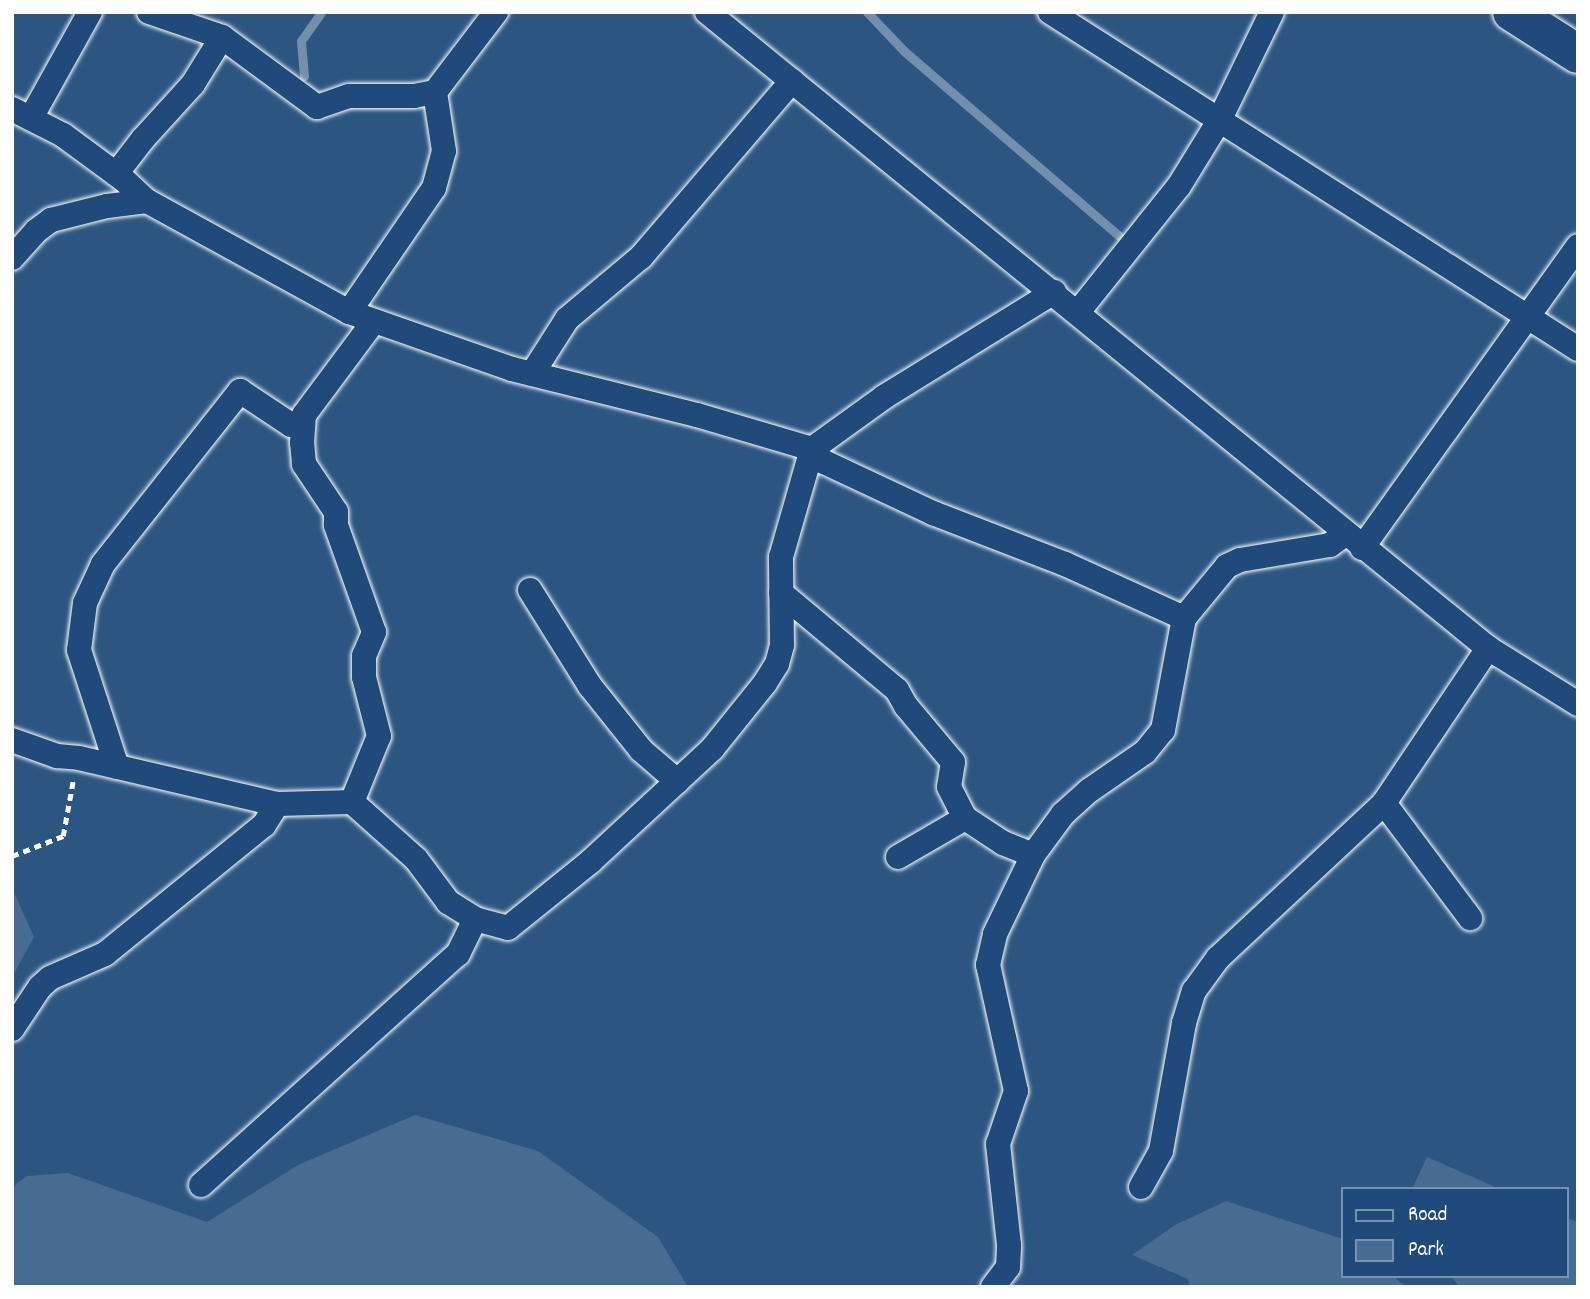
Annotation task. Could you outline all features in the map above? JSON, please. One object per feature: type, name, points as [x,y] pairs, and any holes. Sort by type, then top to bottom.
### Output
[{"type":"main road","points":[[1512,12],[1578,54]]},
{"type":"street","points":[[90,12],[21,113],[63,135],[116,174],[146,201],[349,312],[533,374],[697,415],[812,449],[821,461],[933,513],[1065,564],[1184,618]]},
{"type":"street","points":[[149,12],[222,37],[317,107],[349,96],[414,96],[435,92],[496,12]]},
{"type":"street","points":[[707,12],[1488,648],[1578,704]]},
{"type":"street","points":[[1051,12],[1578,349]]},
{"type":"street","points":[[1078,312],[1179,186],[1219,121],[1272,12]]},
{"type":"street","points":[[116,174],[143,139],[193,84],[222,37]]},
{"type":"street","points":[[533,374],[567,319],[641,257],[792,81]]},
{"type":"street","points":[[349,312],[434,188],[444,151],[435,92]]},
{"type":"street","points":[[12,258],[36,231],[51,220],[107,206],[146,201]]},
{"type":"street","points":[[993,1287],[1008,1267],[1009,1245],[998,1144],[1016,1091],[988,965],[995,933],[1033,855],[1063,814],[1090,790],[1145,752],[1163,730],[1184,618],[1227,566],[1240,560],[1354,541],[1528,317],[1578,246]]},
{"type":"street","points":[[12,740],[57,755],[277,804],[352,802],[415,859],[448,902],[475,919],[508,928],[591,861],[712,748],[765,684],[777,664],[782,645],[781,556],[812,449],[884,397],[1054,292]]},
{"type":"street","points":[[352,802],[379,736],[364,677],[364,656],[374,632],[336,525],[336,512],[304,464],[303,427],[304,415],[374,321]]},
{"type":"street","points":[[117,767],[79,650],[85,603],[103,564],[240,391],[290,425],[303,427]]},
{"type":"street","points":[[530,590],[590,686],[640,750],[677,781]]},
{"type":"street","points":[[781,593],[897,690],[906,706],[953,762],[949,787],[965,818],[1003,843],[1033,855]]},
{"type":"street","points":[[1141,1187],[1161,1151],[1184,1023],[1194,991],[1218,958],[1384,803],[1488,648]]},
{"type":"street","points":[[1384,803],[1469,918]]},
{"type":"street","points":[[12,1029],[50,978],[105,954],[264,825],[277,804]]},
{"type":"street","points":[[898,857],[965,818]]},
{"type":"street","points":[[201,1185],[458,954],[475,919]]},
{"type":"path","points":[[12,856],[63,836],[65,812],[79,758]]},
{"type":"green space","points":[[12,888],[34,937],[12,977]]},
{"type":"green space","points":[[415,1115],[538,1151],[658,1237],[688,1287],[12,1287],[12,1187],[27,1176],[68,1173],[207,1222],[298,1165]]},
{"type":"green space","points":[[1427,1157],[1495,1187],[1413,1187]]},
{"type":"green space","points":[[1226,1201],[1342,1239],[1342,1278],[1395,1278],[1406,1287],[1190,1287],[1188,1279],[1132,1255],[1175,1225]]},
{"type":"green space","points":[[1569,1219],[1578,1222],[1578,1287],[1460,1287],[1452,1278],[1569,1278]]},
{"type":"waterway","points":[[304,76],[301,41],[321,12]]},
{"type":"waterway","points":[[867,12],[904,51],[1119,236]]}]
